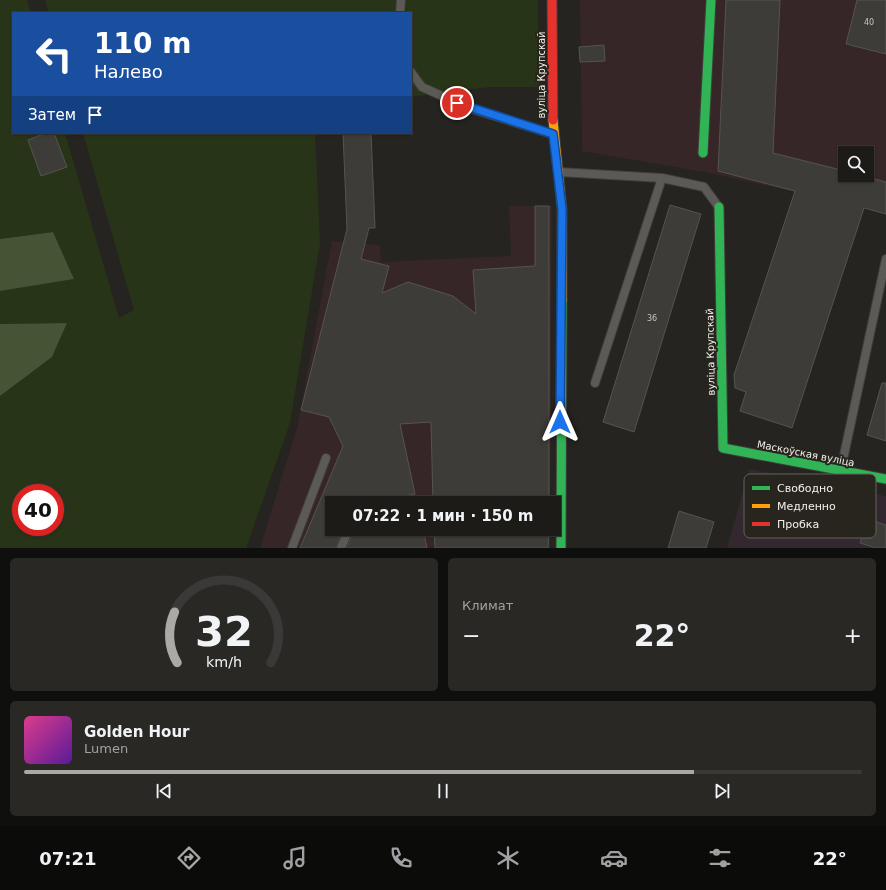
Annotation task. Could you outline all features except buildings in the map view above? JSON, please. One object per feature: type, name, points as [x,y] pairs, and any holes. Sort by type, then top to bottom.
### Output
[{"type":"street","name":"вуліца Крупскай","points":[[552,0],[553,134],[562,209],[560,437],[561,548]]},
{"type":"street","points":[[703,154],[711,0]]},
{"type":"street","name":"вуліца Крупскай","points":[[719,207],[723,448]]},
{"type":"street","name":"Маскоўская вуліца","points":[[723,448],[861,474]]},
{"type":"street","name":"Маскоўская вуліца","points":[[876,477],[886,479]]},
{"type":"lane","points":[[400,12],[401,0]]},
{"type":"lane","points":[[412,73],[422,88],[469,108],[553,134]]},
{"type":"lane","points":[[557,172],[662,178],[704,187],[719,207]]},
{"type":"lane","points":[[595,382],[662,178]]},
{"type":"lane","points":[[841,470],[886,258]]},
{"type":"lane","points":[[292,548],[326,458]]},
{"type":"lane","points":[[341,548],[346,536]]},
{"type":"shaded area","points":[[580,0],[886,0],[886,212],[710,173],[582,151]]},
{"type":"shaded area","points":[[509,206],[552,206],[550,496],[325,496],[325,536],[550,536],[550,548],[260,548],[297,428],[332,241],[380,245],[381,262],[511,256]]},
{"type":"shaded area","points":[[749,469],[774,474],[748,474]]},
{"type":"shaded area","points":[[744,487],[744,538],[876,538],[876,494],[886,496],[886,548],[727,548]]},
{"type":"green space","points":[[0,0],[27,0],[31,12],[12,12],[12,134],[65,134],[119,318],[134,310],[83,134],[315,134],[320,243],[290,423],[246,548],[0,548],[0,396],[52,357],[67,323],[0,324],[0,291],[74,279],[53,232],[0,239]]},
{"type":"green space","points":[[45,0],[538,0],[539,87],[490,87],[412,97],[412,12],[49,12]]},
{"type":"green space","points":[[53,232],[74,279],[0,291],[0,239]]},
{"type":"green space","points":[[67,323],[52,357],[0,396],[0,324]]},
{"type":"traffic: fast","points":[[703,153],[711,0]]},
{"type":"traffic: fast","points":[[719,207],[723,448],[860,474]]},
{"type":"traffic: fast","points":[[561,548],[562,300]]},
{"type":"traffic: fast","points":[[876,477],[886,479]]},
{"type":"traffic: slow","points":[[553,120],[562,209],[562,300]]},
{"type":"traffic: jam","points":[[552,0],[553,120]]},
{"type":"route","points":[[457,103],[553,134],[562,209],[560,422]]}]
